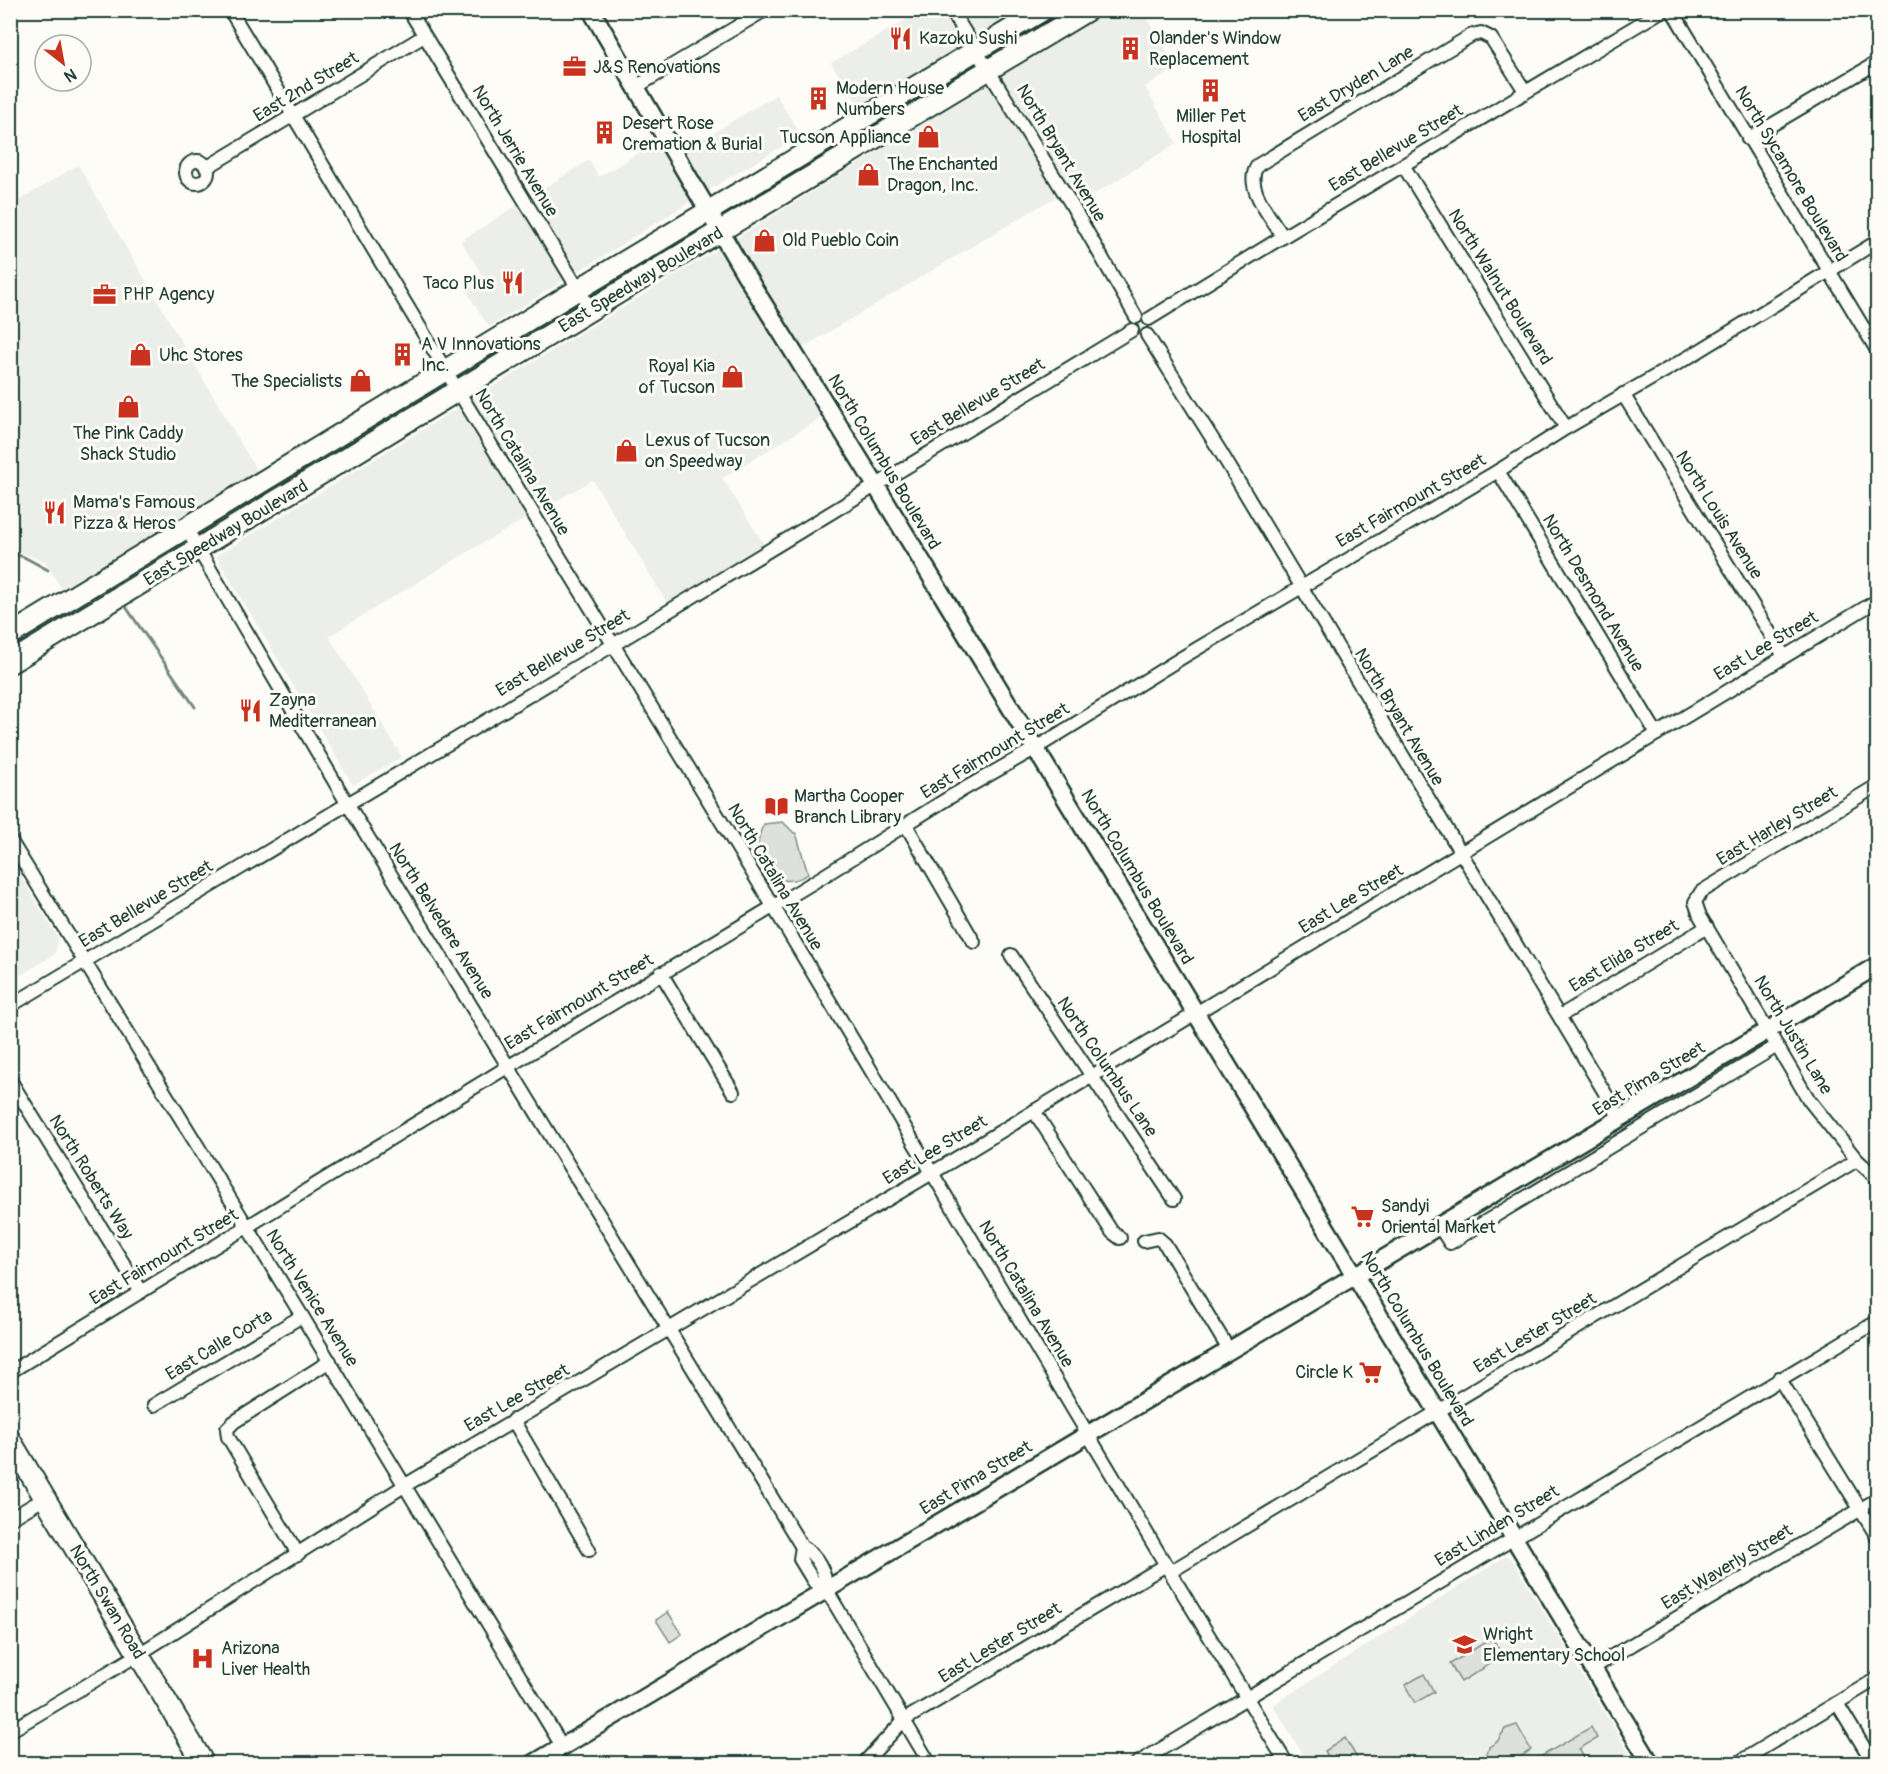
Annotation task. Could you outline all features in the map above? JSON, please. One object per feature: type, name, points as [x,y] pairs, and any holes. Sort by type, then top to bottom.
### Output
[{"type":"main road","name":"East Speedway Boulevard","points":[[10,635],[1043,10]]},
{"type":"main road","name":"East Speedway Boulevard","points":[[10,663],[1088,10]]},
{"type":"main road","name":"North Swan Road","points":[[10,1440],[204,1764]]},
{"type":"street","name":"North Catalina Avenue","points":[[230,10],[458,391],[773,906],[1168,1569],[1287,1764]]},
{"type":"street","name":"North Jerrie Avenue","points":[[409,10],[591,310]]},
{"type":"street","name":"North Columbus Boulevard","points":[[591,10],[745,274],[876,484],[1652,1764]]},
{"type":"street","points":[[636,87],[765,10]]},
{"type":"street","name":"North Bryant Avenue","points":[[951,10],[1070,202],[1136,317]]},
{"type":"street","name":"East Bellevue Street","points":[[1149,319],[1525,91],[1670,12]]},
{"type":"street","name":"North Sycamore Boulevard","points":[[1670,12],[1878,352]]},
{"type":"street","name":"East Dryden Lane","points":[[1283,237],[1254,190],[1252,176],[1258,165],[1462,41],[1477,33],[1491,38],[1525,91]]},
{"type":"street","name":"East 2nd Street","points":[[206,168],[424,36]]},
{"type":"street","points":[[1748,139],[1878,62]]},
{"type":"street","name":"North Walnut Boulevard","points":[[1403,165],[1566,428]]},
{"type":"street","name":"East Fairmount Street","points":[[10,1372],[950,797],[1036,748],[1183,657],[1498,471],[1623,394],[1699,351],[1878,241]]},
{"type":"street","points":[[1143,316],[1149,319],[1152,328],[1147,335],[1138,336],[1132,330],[1136,317],[1143,316]]},
{"type":"street","name":"East Bellevue Street","points":[[10,1006],[613,645],[1132,330]]},
{"type":"street","name":"North Bryant Avenue","points":[[1147,335],[1220,452],[1620,1118]]},
{"type":"street","name":"North Louis Avenue","points":[[1623,394],[1784,656]]},
{"type":"street","name":"North Desmond Avenue","points":[[1498,471],[1657,734]]},
{"type":"street","name":"North Belvedere Avenue","points":[[186,528],[347,803],[802,1547],[800,1559],[814,1582],[826,1589]]},
{"type":"street","name":"East Lee Street","points":[[10,1731],[139,1654],[404,1486],[513,1420],[932,1173],[1878,600]]},
{"type":"street","name":"East Harley Street","points":[[1696,899],[1701,892],[1878,785]]},
{"type":"street","points":[[906,825],[974,942]]},
{"type":"street","name":"North Venice Avenue","points":[[10,840],[303,1316],[562,1746]]},
{"type":"street","name":"North Justin Lane","points":[[1696,899],[1696,908],[1809,1100],[1857,1160],[1878,1179]]},
{"type":"street","name":"East Elida Street","points":[[1560,1016],[1707,927]]},
{"type":"street","name":"North Columbus Lane","points":[[1011,955],[1174,1199]]},
{"type":"street","name":"East Pima Street","points":[[533,1764],[1878,965]]},
{"type":"street","points":[[661,973],[733,1092]]},
{"type":"street","points":[[1439,1226],[1450,1243],[1777,1046]]},
{"type":"street","name":"North Roberts Way","points":[[10,1080],[141,1292]]},
{"type":"street","points":[[1034,1111],[1112,1232],[1120,1238]]},
{"type":"street","name":"East Lester Street","points":[[863,1764],[904,1720],[1439,1412],[1857,1160]]},
{"type":"street","points":[[1144,1240],[1158,1238],[1164,1244],[1229,1350]]},
{"type":"street","name":"East Calle Corta","points":[[153,1405],[303,1316]]},
{"type":"street","name":"East Linden Street","points":[[1136,1764],[1514,1536],[1878,1321]]},
{"type":"street","points":[[298,1554],[228,1437],[227,1429],[234,1422],[330,1361]]},
{"type":"street","points":[[1779,1378],[1878,1538]]},
{"type":"street","points":[[513,1420],[589,1550]]},
{"type":"street","points":[[10,1519],[45,1498]]},
{"type":"street","name":"East Waverly Street","points":[[1594,1667],[1878,1499]]},
{"type":"street","points":[[826,1589],[930,1764]]},
{"type":"street","points":[[1736,1764],[1878,1678]]},
{"type":"street","points":[[1837,1703],[1874,1764]]},
{"type":"shaded area","points":[[922,11],[1018,11],[859,106],[831,63]]},
{"type":"shaded area","points":[[1108,11],[1143,11],[1177,68],[1145,87],[1177,143],[1080,203],[1071,190],[1045,203],[787,357],[821,418],[722,478],[764,544],[667,603],[593,480],[474,548],[329,636],[402,757],[353,785],[216,556]]},
{"type":"shaded area","points":[[776,95],[801,135],[489,327],[467,292],[485,280],[461,241],[589,160],[599,177],[657,142],[668,160]]},
{"type":"shaded area","points":[[78,165],[257,471],[62,589],[45,561],[11,549],[10,206]]},
{"type":"shaded area","points":[[783,822],[796,833],[808,874],[796,880],[775,877],[766,870],[758,849],[759,837],[764,824]]},
{"type":"shaded area","points":[[10,859],[58,938],[55,954],[11,981]]},
{"type":"shaded area","name":"Wright Elementary School","points":[[1506,1556],[1511,1558],[1635,1763],[1308,1763],[1273,1705]]},
{"type":"shaded area","points":[[668,1612],[682,1634],[670,1642],[656,1620]]},
{"type":"shaded area","points":[[1492,1638],[1503,1656],[1461,1682],[1450,1664]]},
{"type":"shaded area","points":[[1424,1674],[1434,1692],[1415,1703],[1405,1685]]},
{"type":"shaded area","points":[[1517,1725],[1531,1750],[1520,1757],[1516,1763],[1489,1763],[1486,1757],[1489,1747],[1497,1742],[1505,1729]]},
{"type":"shaded area","points":[[1591,1727],[1597,1738],[1579,1749],[1586,1761],[1582,1763],[1530,1763]]},
{"type":"shaded area","points":[[1345,1738],[1360,1763],[1332,1763],[1325,1751]]},
{"type":"waterway","points":[[10,553],[24,557],[48,570]]},
{"type":"waterway","points":[[126,607],[195,707]]},
{"type":"place","name":"Kazoku Sushi","points":[[901,38]]},
{"type":"place","name":"Olander's Window Replacement","points":[[1131,48]]},
{"type":"place","name":"J&S Renovations","points":[[575,67]]},
{"type":"place","name":"Miller Pet Hospital","points":[[1211,90]]},
{"type":"place","name":"Modern House Numbers","points":[[818,98]]},
{"type":"place","name":"Desert Rose Cremation & Burial","points":[[604,133]]},
{"type":"place","name":"Tucson Appliance","points":[[929,137]]},
{"type":"place","name":"The Enchanted Dragon, Inc.","points":[[869,174]]},
{"type":"place","name":"Old Pueblo Coin","points":[[764,240]]},
{"type":"place","name":"Taco Plus","points":[[512,283]]},
{"type":"place","name":"PHP Agency","points":[[105,294]]},
{"type":"place","name":"A V Innovations Inc.","points":[[403,354]]},
{"type":"place","name":"Uhc Stores","points":[[141,355]]},
{"type":"place","name":"Royal Kia of Tucson","points":[[733,376]]},
{"type":"place","name":"The Specialists","points":[[360,381]]},
{"type":"place","name":"The Pink Caddy Shack Studio","points":[[128,407]]},
{"type":"place","name":"Lexus of Tucson on Speedway","points":[[627,450]]},
{"type":"place","name":"Mama's Famous Pizza & Heros","points":[[55,512]]},
{"type":"place","name":"Zayna Mediterranean","points":[[251,710]]},
{"type":"place","name":"Martha Cooper Branch Library","points":[[776,806]]},
{"type":"place","name":"Sandyi Oriental Market","points":[[1363,1216]]},
{"type":"place","name":"Circle K","points":[[1371,1372]]},
{"type":"place","name":"Wright Elementary School","points":[[1465,1644]]},
{"type":"place","name":"Arizona Liver Health","points":[[203,1658]]}]
